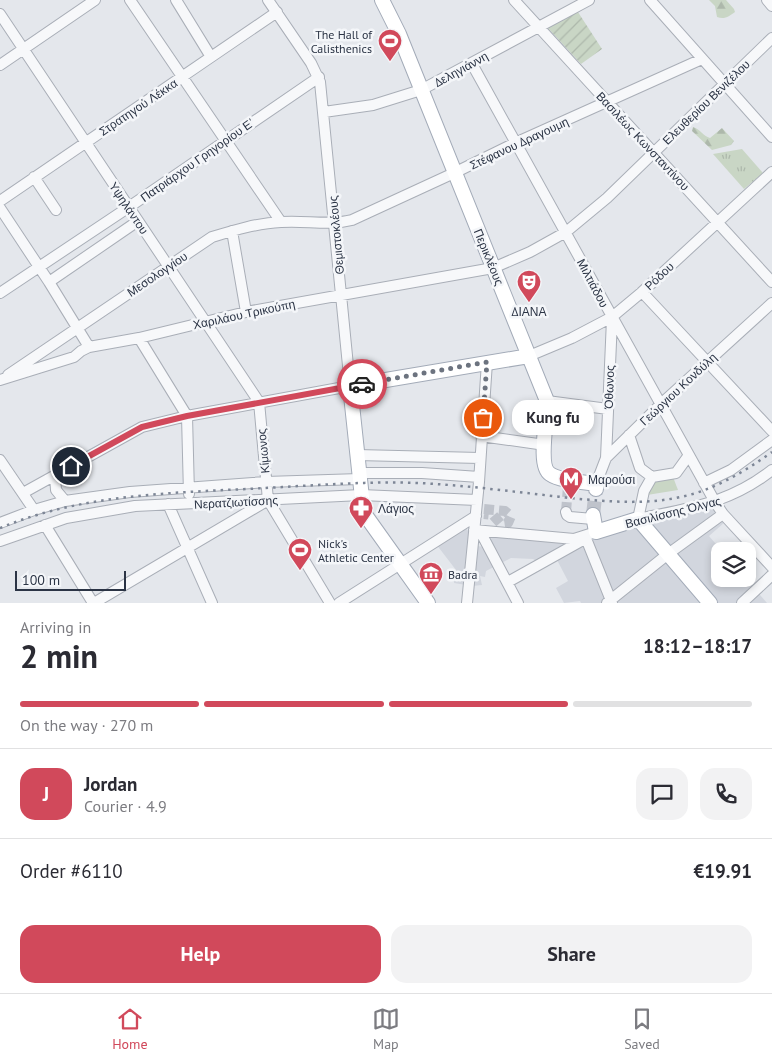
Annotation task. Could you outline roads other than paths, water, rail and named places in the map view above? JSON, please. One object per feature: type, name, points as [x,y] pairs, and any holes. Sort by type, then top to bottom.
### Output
[{"type":"main road","name":"Περικλέους","points":[[382,0],[399,34],[547,401],[548,411],[543,458],[547,472],[568,482],[596,486]]},
{"type":"main road","points":[[350,386],[529,356]]},
{"type":"main road","name":"Θεμιστοκλέους","points":[[350,386],[360,483],[366,516],[428,603]]},
{"type":"main road","points":[[638,519],[710,603]]},
{"type":"main road","name":"Βασιλίσσης Όλγας","points":[[591,528],[638,519]]},
{"type":"street","points":[[0,65],[95,0]]},
{"type":"street","points":[[130,0],[281,222]]},
{"type":"street","points":[[176,0],[211,57]]},
{"type":"street","name":"Θεμιστοκλέους","points":[[268,0],[319,77],[350,386]]},
{"type":"street","name":"Βασιλέως Κωνσταντίνου","points":[[514,0],[772,282]]},
{"type":"street","name":"Δεληγιάννη","points":[[324,112],[373,105],[421,90],[589,0]]},
{"type":"street","points":[[650,0],[772,137]]},
{"type":"street","points":[[767,0],[772,6]]},
{"type":"street","name":"Στρατηγού Λέκκα","points":[[0,201],[277,12]]},
{"type":"street","name":"Υψηλάντου","points":[[0,14],[259,402]]},
{"type":"street","name":"Ελευθερίου Βενιζέλου","points":[[493,268],[530,252],[566,232],[607,198],[772,38]]},
{"type":"street","name":"Στέφανου Δραγουμη","points":[[334,223],[352,220],[515,143],[702,59]]},
{"type":"street","name":"Μιλτιάδου","points":[[472,64],[715,502],[723,514],[772,567]]},
{"type":"street","name":"Πατριάρχου Γρηγορίου Ε'","points":[[0,292],[319,77]]},
{"type":"street","name":"Ρόδου","points":[[529,356],[572,338],[612,317],[642,292],[772,172]]},
{"type":"street","points":[[34,178],[56,210]]},
{"type":"street","points":[[0,208],[89,347]]},
{"type":"street","points":[[49,282],[138,221]]},
{"type":"street","name":"Μεσολογγίου","points":[[0,380],[212,237],[232,231],[281,222],[334,223]]},
{"type":"street","points":[[232,231],[246,312]]},
{"type":"street","name":"Χαριλάου Τρικούπη","points":[[0,380],[74,357],[89,347],[139,338],[246,312],[493,268]]},
{"type":"street","points":[[642,292],[772,431]]},
{"type":"street","name":"Γεώργιου Κονδύλη","points":[[596,486],[606,458],[661,404],[772,303]]},
{"type":"street","name":"Όθωνος","points":[[606,458],[612,317]]},
{"type":"street","points":[[139,338],[187,416],[188,504]]},
{"type":"street","points":[[467,603],[479,510],[481,436],[487,362]]},
{"type":"street","points":[[23,493],[136,429],[187,416],[350,386]]},
{"type":"street","points":[[547,401],[608,409]]},
{"type":"street","name":"Κίμωνος","points":[[259,402],[268,500]]},
{"type":"street","points":[[629,435],[640,468],[652,477],[676,473],[689,455]]},
{"type":"street","points":[[481,436],[544,445]]},
{"type":"street","points":[[704,482],[731,470],[772,440]]},
{"type":"street","points":[[357,454],[480,458]]},
{"type":"street","points":[[0,460],[34,510]]},
{"type":"street","name":"Βασιλίσσης Όλγας","points":[[638,519],[687,510],[715,502],[755,484],[772,470]]},
{"type":"street","points":[[360,483],[422,473],[480,477]]},
{"type":"street","points":[[55,475],[56,490],[65,501]]},
{"type":"street","points":[[638,519],[644,491],[652,477]]},
{"type":"street","name":"Νερατζιωτίσσης","points":[[0,523],[65,501],[130,492],[266,482],[360,483],[479,510]]},
{"type":"street","name":"Νερατζιωτίσσης","points":[[0,541],[66,518],[97,512],[135,506],[268,500],[360,483]]},
{"type":"street","points":[[44,525],[93,603],[268,500],[330,603]]},
{"type":"street","points":[[168,504],[212,603]]},
{"type":"street","points":[[339,603],[479,510]]},
{"type":"street","points":[[566,512],[570,517],[591,528],[610,602],[668,554],[723,514]]},
{"type":"street","points":[[477,530],[574,539],[591,528]]},
{"type":"street","points":[[508,582],[591,528]]},
{"type":"street","points":[[477,530],[508,582],[518,603]]},
{"type":"street","points":[[742,603],[772,575]]},
{"type":"tunnel","points":[[566,512],[568,486]]},
{"type":"tunnel","points":[[593,515],[596,489]]},
{"type":"tunnel","points":[[484,509],[505,511],[511,516],[508,523],[501,524],[493,515],[484,514]]},
{"type":"railway","points":[[0,528],[32,516],[97,501],[198,491],[351,483],[436,484],[617,502],[664,500],[696,493],[726,481],[772,452]]},
{"type":"place","name":"The Hall of Calisthenics","points":[[390,62]]},
{"type":"place","name":"ΔΙΑΝΑ","points":[[529,303]]},
{"type":"place","name":"Kung fu","points":[[483,418]]},
{"type":"place","name":"Μαρούσι","points":[[571,500]]},
{"type":"place","name":"Λάγιος","points":[[361,529]]},
{"type":"place","name":"Nick's Athletic Center","points":[[300,571]]},
{"type":"place","name":"Badra","points":[[431,595]]}]
